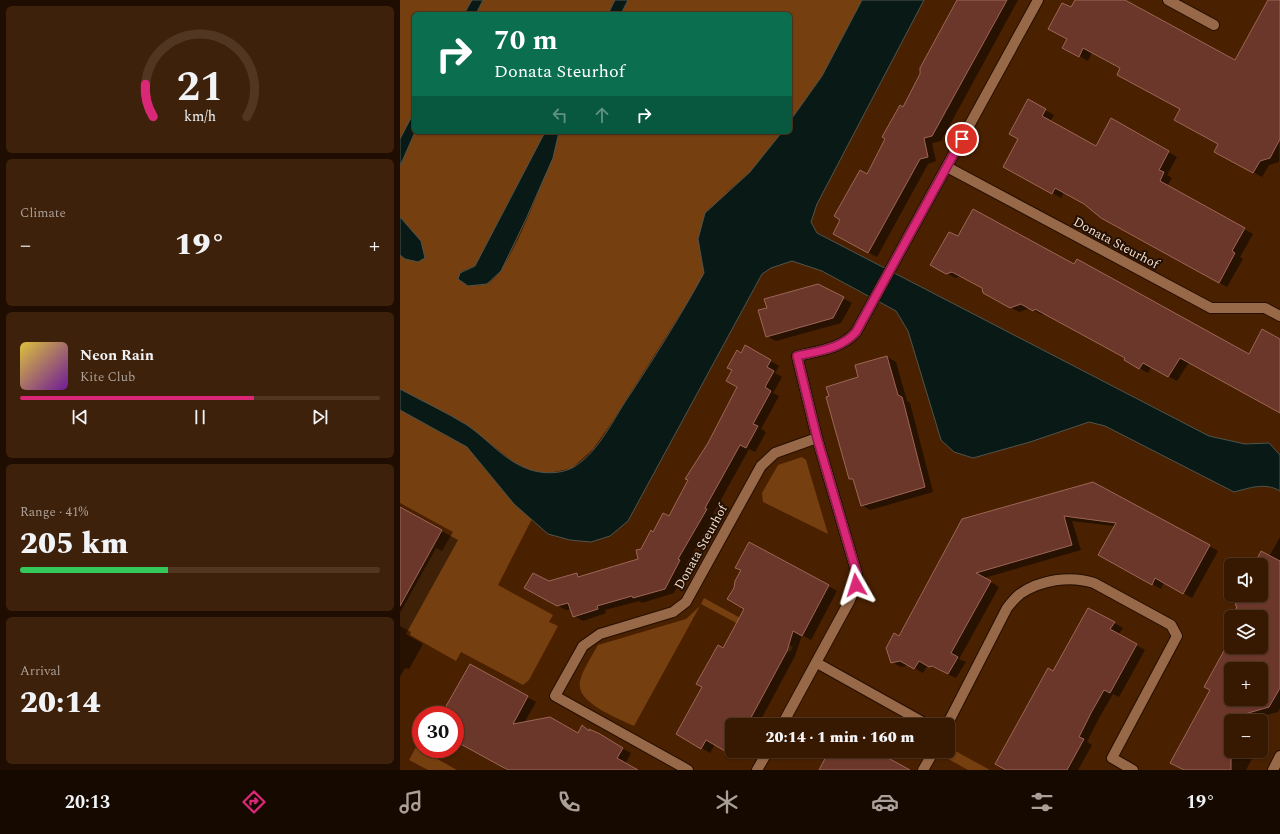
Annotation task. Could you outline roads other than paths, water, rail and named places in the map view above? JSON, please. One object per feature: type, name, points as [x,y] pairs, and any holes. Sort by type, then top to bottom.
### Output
[{"type":"street","points":[[786,718],[850,600],[856,585],[857,574],[817,438],[797,356],[839,346],[848,341],[856,332],[1038,0]]},
{"type":"street","points":[[1168,0],[1214,25]]},
{"type":"street","name":"Donata Steurhof","points":[[947,167],[1211,308],[1265,308],[1280,316]]},
{"type":"street","name":"Donata Steurhof","points":[[688,770],[555,696],[583,646],[600,634],[673,612],[686,602],[761,466],[775,453],[817,438]]},
{"type":"street","points":[[952,718],[1007,608],[1019,595],[1033,587],[1065,578],[1083,579],[1094,583],[1171,625],[1178,636],[1112,758],[1133,770]]},
{"type":"street","points":[[817,663],[915,718]]},
{"type":"street","points":[[1273,770],[1280,756]]},
{"type":"street","points":[[757,770],[764,758]]},
{"type":"street","points":[[923,770],[930,758]]}]
